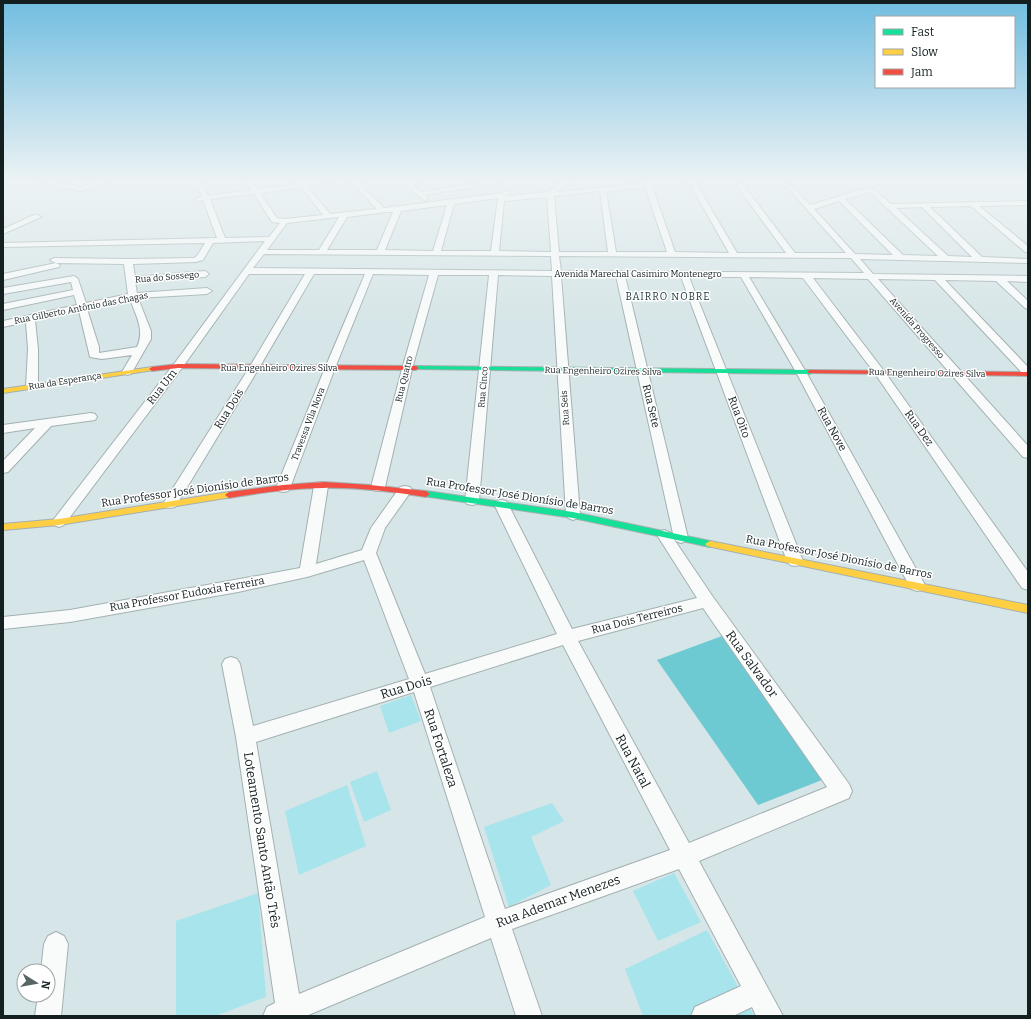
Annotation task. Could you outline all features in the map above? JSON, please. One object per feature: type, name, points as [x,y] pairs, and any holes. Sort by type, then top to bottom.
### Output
[{"type":"street","points":[[3,232],[13,228]]},
{"type":"street","points":[[216,228],[222,240]]},
{"type":"street","name":"Rua Um","points":[[60,522],[280,228]]},
{"type":"street","points":[[322,252],[337,228]]},
{"type":"street","points":[[380,252],[390,228]]},
{"type":"street","points":[[436,253],[444,228]]},
{"type":"street","points":[[495,253],[498,228]]},
{"type":"street","name":"Rua Seis","points":[[553,228],[573,515]]},
{"type":"street","points":[[608,228],[612,254]]},
{"type":"street","points":[[663,228],[672,254]]},
{"type":"street","points":[[717,228],[734,255]]},
{"type":"street","points":[[772,228],[792,255]]},
{"type":"street","name":"Avenida Progresso","points":[[827,228],[1028,454]]},
{"type":"street","points":[[870,228],[900,257]]},
{"type":"street","points":[[912,228],[945,258]]},
{"type":"street","points":[[947,228],[979,259]]},
{"type":"street","points":[[1001,228],[1028,250]]},
{"type":"street","points":[[3,245],[272,239]]},
{"type":"street","points":[[3,277],[55,263],[81,260],[128,262],[198,259],[211,240]]},
{"type":"street","points":[[81,260],[101,242]]},
{"type":"street","points":[[47,244],[55,263],[69,280],[76,292],[94,347],[94,355],[102,356],[139,351]]},
{"type":"street","points":[[262,252],[792,255],[1028,260]]},
{"type":"street","points":[[126,372],[146,339],[146,331],[133,296],[128,262]]},
{"type":"street","name":"Avenida Marechal Casimiro Montenegro","points":[[247,271],[743,274],[1028,279]]},
{"type":"street","name":"Rua Dois","points":[[170,504],[312,271]]},
{"type":"street","name":"Travessa Vila Nova","points":[[283,488],[330,368],[370,272]]},
{"type":"street","name":"Rua Quatro","points":[[378,487],[407,369],[434,273]]},
{"type":"street","name":"Rua Cinco","points":[[472,501],[494,273]]},
{"type":"street","name":"Rua do Sossego","points":[[130,280],[205,274]]},
{"type":"street","name":"Rua Sete","points":[[620,274],[681,538]]},
{"type":"street","name":"Rua Oito","points":[[684,274],[795,561]]},
{"type":"street","name":"Rua Nove","points":[[743,274],[801,372],[917,585]]},
{"type":"street","name":"Rua Dez","points":[[806,275],[880,373],[1028,584]]},
{"type":"street","points":[[938,278],[1028,374]]},
{"type":"street","points":[[998,278],[1028,306]]},
{"type":"street","points":[[3,292],[69,280]]},
{"type":"street","name":"Rua Gilberto Antônio das Chagas","points":[[3,324],[133,296],[207,291]]},
{"type":"street","points":[[3,307],[76,292]]},
{"type":"street","points":[[30,318],[33,349],[32,386]]},
{"type":"street","name":"Rua Engenheiro Ozires Silva","points":[[126,372],[178,366],[254,368],[1028,374]]},
{"type":"street","name":"Rua da Esperança","points":[[3,391],[126,372]]},
{"type":"street","points":[[3,429],[91,417]]},
{"type":"street","points":[[3,469],[47,423]]},
{"type":"street","points":[[307,572],[321,486]]},
{"type":"street","name":"Rua Professor José Dionísio de Barros","points":[[3,527],[60,522],[170,504],[283,488],[321,486],[378,487],[573,515],[1028,609]]},
{"type":"street","points":[[369,553],[370,545],[377,529],[405,490]]},
{"type":"street","name":"Rua Natal","points":[[501,504],[567,637],[770,1016]]},
{"type":"street","name":"Rua Salvador","points":[[664,535],[707,601],[842,791]]},
{"type":"street","name":"Rua Professor Eudoxia Ferreira","points":[[3,623],[70,616],[238,586],[307,572],[369,553]]},
{"type":"street","name":"Rua Fortaleza","points":[[369,553],[420,683],[529,1016]]},
{"type":"street","name":"Rua Dois Terreiros","points":[[567,637],[707,601]]},
{"type":"street","name":"Rua Dois","points":[[246,737],[567,637]]},
{"type":"street","name":"Loteamento Santo Antão Três","points":[[231,664],[246,737],[285,1014]]},
{"type":"street","name":"Rua Ademar Menezes","points":[[285,1014],[498,923],[684,856],[842,791]]},
{"type":"street","points":[[48,1016],[56,944]]},
{"type":"street","points":[[704,1016],[757,992]]},
{"type":"shaded area","points":[[722,636],[822,780],[758,805],[657,660]]},
{"type":"shaded area","points":[[411,695],[421,721],[389,733],[380,706]]},
{"type":"shaded area","points":[[377,771],[391,810],[364,822],[350,782]]},
{"type":"shaded area","points":[[347,785],[366,846],[299,875],[285,811]]},
{"type":"shaded area","points":[[552,803],[564,821],[531,837],[551,885],[509,907],[484,827]]},
{"type":"shaded area","points":[[674,873],[701,922],[658,941],[633,891]]},
{"type":"shaded area","points":[[258,893],[266,997],[215,1016],[176,1016],[176,921]]},
{"type":"shaded area","points":[[707,930],[754,1016],[643,1016],[625,969]]},
{"type":"traffic: fast","points":[[416,368],[810,372]]},
{"type":"traffic: fast","points":[[426,494],[573,515],[710,544]]},
{"type":"traffic: slow","points":[[3,391],[152,369]]},
{"type":"traffic: slow","points":[[3,527],[59,522],[229,495]]},
{"type":"traffic: slow","points":[[710,544],[1028,609]]},
{"type":"traffic: jam","points":[[152,369],[178,366],[416,368]]},
{"type":"traffic: jam","points":[[810,372],[1028,374]]},
{"type":"traffic: jam","points":[[229,495],[310,485],[370,487],[426,494]]},
{"type":"district","name":"BAIRRO NOBRE","points":[[668,297]]}]
